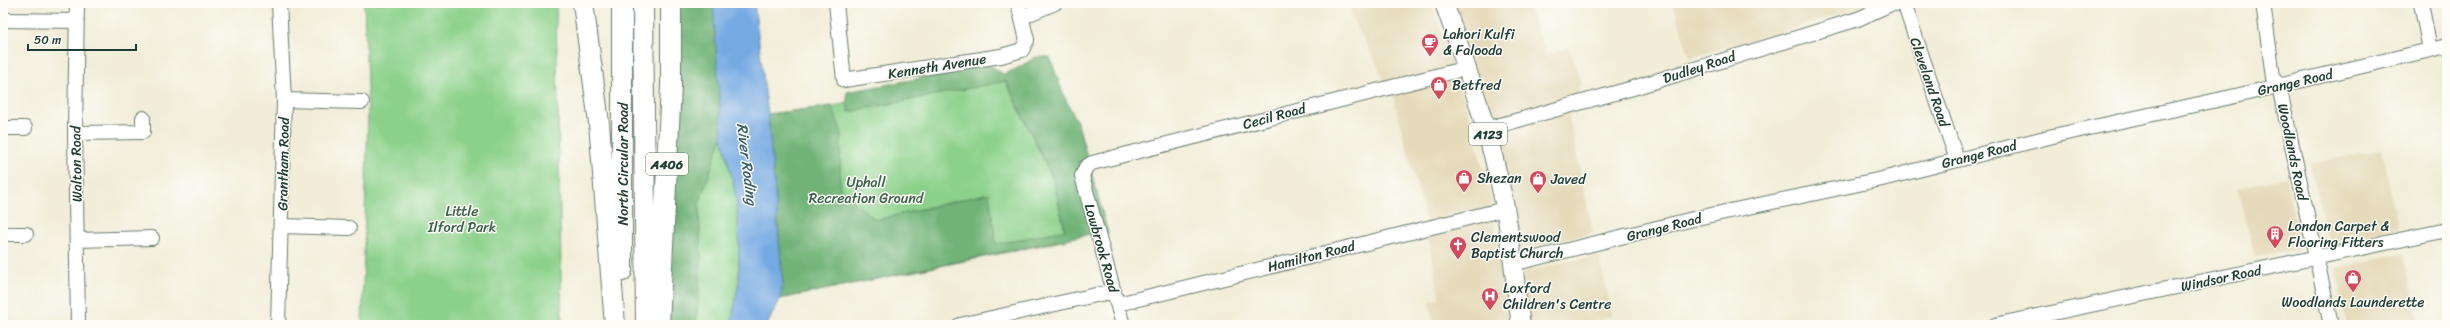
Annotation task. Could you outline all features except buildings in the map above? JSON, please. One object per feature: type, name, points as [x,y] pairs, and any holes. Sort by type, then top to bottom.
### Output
[{"type":"highway","points":[[584,3],[599,123],[615,325]]},
{"type":"highway","name":"North Circular Road","points":[[620,325],[623,236],[622,3]]},
{"type":"highway","name":"North Circular Road","points":[[643,3],[646,325]]},
{"type":"highway","name":"A406","points":[[659,325],[671,86],[671,3]]},
{"type":"main road","name":"A123","points":[[1444,3],[1467,68],[1486,129],[1505,209],[1521,325]]},
{"type":"street","name":"Walton Road","points":[[77,3],[75,132],[78,325]]},
{"type":"street","name":"Grantham Road","points":[[278,325],[284,100],[279,3]]},
{"type":"street","name":"Kenneth Avenue","points":[[836,3],[844,80],[1001,56],[1022,50],[1027,44],[1022,17]]},
{"type":"street","points":[[1018,3],[1022,17],[1055,3]]},
{"type":"street","name":"Dudley Road","points":[[1486,129],[1633,88],[1858,19],[1891,4],[1906,3]]},
{"type":"street","name":"Cleveland Road","points":[[1906,3],[1957,160]]},
{"type":"street","name":"Woodlands Road","points":[[2263,3],[2273,77],[2279,86],[2331,325]]},
{"type":"street","points":[[2421,3],[2430,50]]},
{"type":"street","points":[[3,20],[77,21]]},
{"type":"street","name":"Grange Road","points":[[1512,264],[1698,218],[1882,179],[2053,136],[2279,86],[2447,46]]},
{"type":"street","name":"Cecil Road","points":[[1084,170],[1092,162],[1467,68]]},
{"type":"street","points":[[284,100],[362,102]]},
{"type":"street","points":[[75,132],[143,132],[143,118]]},
{"type":"street","points":[[3,128],[25,128]]},
{"type":"street","name":"Lowbrook Road","points":[[1084,170],[1082,176],[1123,325]]},
{"type":"street","name":"Hamilton Road","points":[[960,325],[983,323],[1116,297],[1505,209]]},
{"type":"street","points":[[281,226],[349,228]]},
{"type":"street","name":"Windsor Road","points":[[1995,325],[2316,259],[2447,230]]},
{"type":"street","points":[[3,234],[26,234]]},
{"type":"street","points":[[77,240],[152,238]]},
{"type":"shaded area","points":[[1352,3],[1432,3],[1460,85],[1492,201],[1508,325],[1434,325],[1429,301],[1440,299],[1424,214],[1393,96],[1350,14]]},
{"type":"shaded area","points":[[1454,3],[1527,3],[1546,55],[1569,47],[1581,82],[1569,117],[1593,233],[1520,249],[1503,163]]},
{"type":"shaded area","points":[[1673,3],[1879,3],[1690,58]]},
{"type":"shaded area","points":[[2382,149],[2398,228],[2329,243],[2310,164]]},
{"type":"shaded area","points":[[2287,177],[2299,250],[2255,256],[2237,189]]},
{"type":"shaded area","points":[[2403,253],[2418,319],[2388,325],[2347,325],[2335,268]]},
{"type":"shaded area","points":[[1599,255],[1612,316],[1601,319],[1603,325],[1530,325],[1521,272]]},
{"type":"green space","name":"Little Ilford Park","points":[[364,3],[556,3],[562,325],[362,325],[368,111]]},
{"type":"green space","points":[[676,3],[713,3],[722,136],[699,204],[701,264],[696,325],[670,325],[674,209]]},
{"type":"green space","points":[[1036,57],[1050,57],[1064,96],[1078,124],[1108,233],[1092,239],[1090,234],[780,299],[783,284],[768,114],[832,106],[841,130],[840,190],[876,220],[989,193],[996,244],[1065,230],[1053,179],[1006,81],[849,112],[847,104],[847,92],[990,65],[1003,74],[1016,69]]},
{"type":"green space","name":"Uphall Recreation Ground","points":[[1002,74],[1053,179],[1067,240],[780,299],[783,284],[768,114],[839,105]]},
{"type":"green space","points":[[722,136],[736,196],[739,242],[739,281],[733,325],[696,325],[701,264],[699,204]]},
{"type":"water","name":"River Roding","points":[[713,3],[754,3],[768,114],[783,284],[780,299],[767,325],[731,325],[739,281],[739,242],[736,196],[722,136]]},
{"type":"place","name":"Lahori Kulfi & Falooda","points":[[1430,57]]},
{"type":"place","name":"Betfred","points":[[1439,100]]},
{"type":"place","name":"Shezan","points":[[1464,193]]},
{"type":"place","name":"Javed","points":[[1538,194]]},
{"type":"place","name":"London Carpet & Flooring Fitters","points":[[2275,249]]},
{"type":"place","name":"Clementswood Baptist Church","points":[[1458,260]]},
{"type":"place","name":"Woodlands Launderette","points":[[2353,293]]},
{"type":"place","name":"Loxford Children's Centre","points":[[1490,311]]}]
